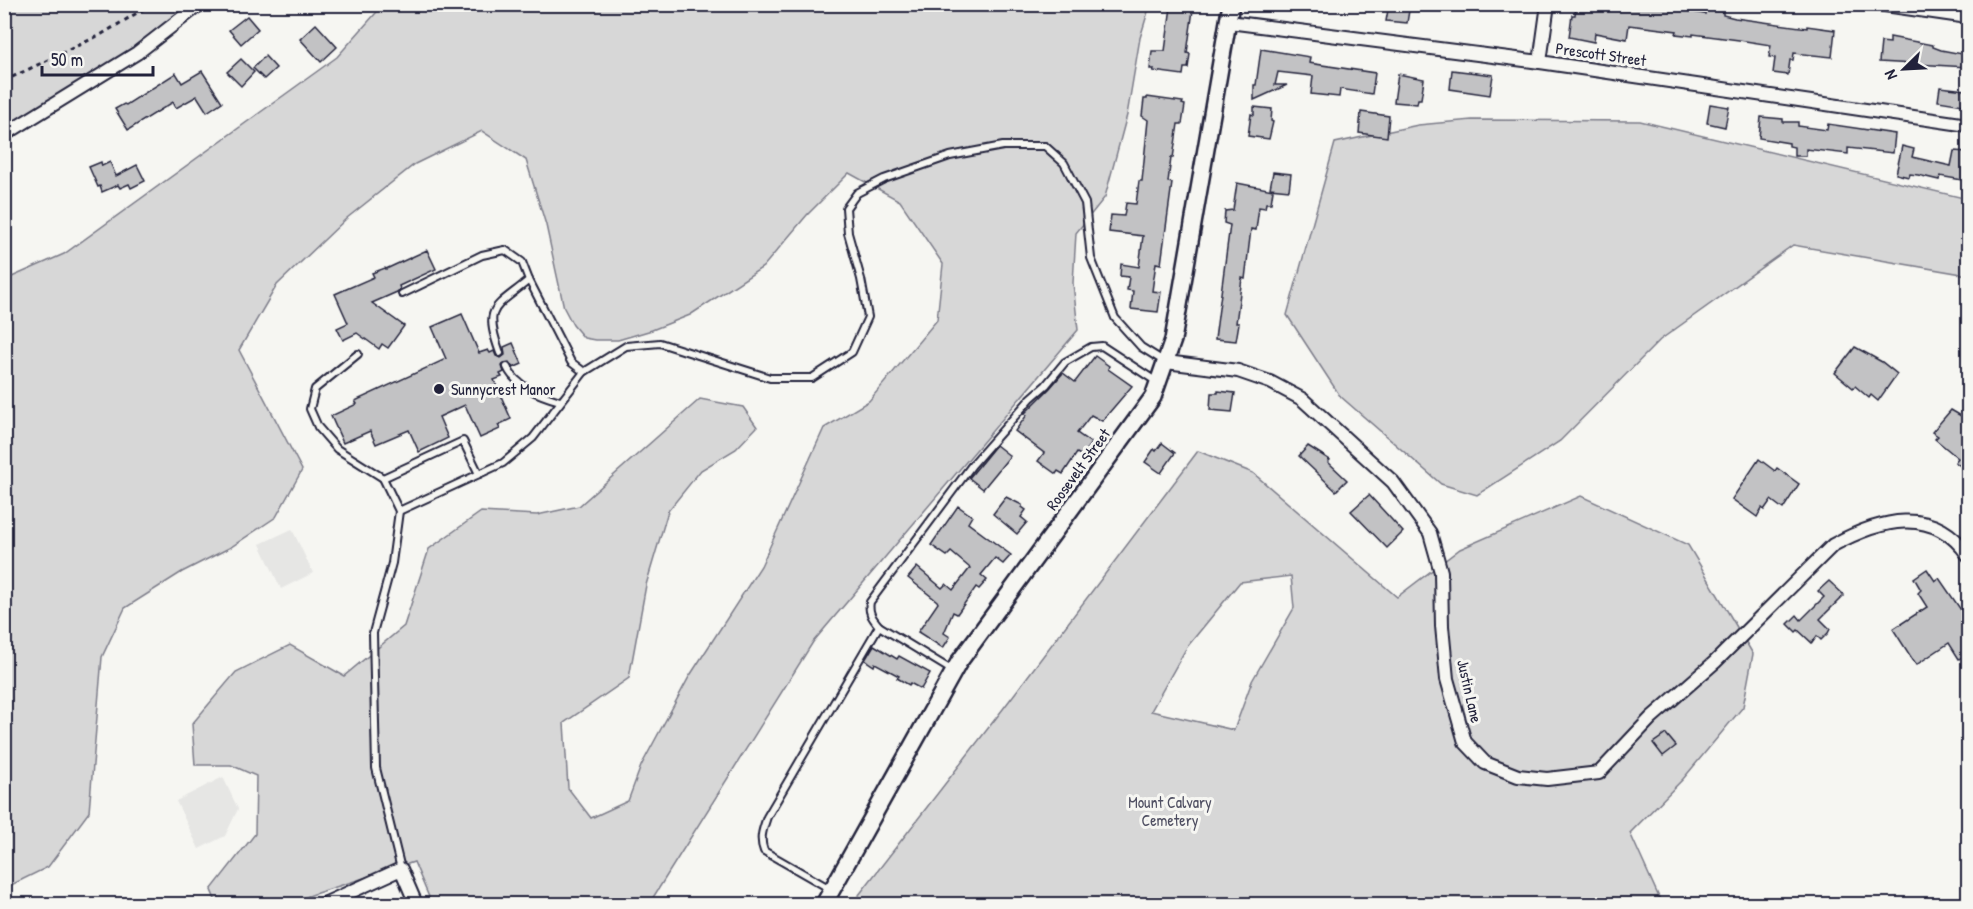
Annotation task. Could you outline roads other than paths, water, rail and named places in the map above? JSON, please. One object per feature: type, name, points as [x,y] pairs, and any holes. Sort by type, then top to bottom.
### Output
[{"type":"street","points":[[4,135],[137,53],[200,4]]},
{"type":"street","name":"Roosevelt Street","points":[[824,904],[958,662],[1153,397],[1173,340],[1232,4]]},
{"type":"street","points":[[1540,62],[1548,4]]},
{"type":"street","points":[[1878,4],[1968,17]]},
{"type":"street","name":"Prescott Street","points":[[1229,22],[1540,62],[1968,125]]},
{"type":"street","name":"Justin Lane","points":[[1166,362],[1238,371],[1270,382],[1294,394],[1393,482],[1430,533],[1441,572],[1442,626],[1447,679],[1465,741],[1485,763],[1518,776],[1546,778],[1599,773],[1651,718],[1715,662],[1833,545],[1852,535],[1896,521],[1922,523],[1940,528],[1959,541],[1968,555]]},
{"type":"street","points":[[324,904],[401,869],[416,904]]},
{"type":"lane","points":[[399,511],[503,463],[533,438],[584,372],[626,346],[660,343],[770,378],[812,378],[852,352],[868,317],[861,279],[848,232],[846,208],[857,193],[884,179],[950,156],[1003,146],[1045,146],[1064,164],[1085,203],[1091,258],[1115,318],[1141,347],[1166,362]]},
{"type":"lane","points":[[402,294],[482,255],[505,250],[522,262],[571,362],[584,372]]},
{"type":"lane","points":[[500,353],[492,331],[490,317],[495,309],[529,280]]},
{"type":"lane","points":[[954,671],[879,626],[873,619],[869,610],[870,602],[881,585],[972,465],[1065,362],[1091,347],[1102,346],[1158,383]]},
{"type":"lane","points":[[358,354],[315,389],[310,409],[318,427],[337,449],[383,478],[399,511],[392,563],[373,633],[376,768],[401,869]]},
{"type":"lane","points":[[507,367],[511,376],[522,384],[560,402]]},
{"type":"lane","points":[[383,478],[463,441],[479,474]]},
{"type":"lane","points":[[832,890],[764,851],[761,843],[762,831],[767,816],[879,626]]},
{"type":"place","name":"Sunnycrest Manor","points":[[439,389]]},
{"type":"park label","name":"Mount Calvary Cemetery","points":[[1170,811]]}]
